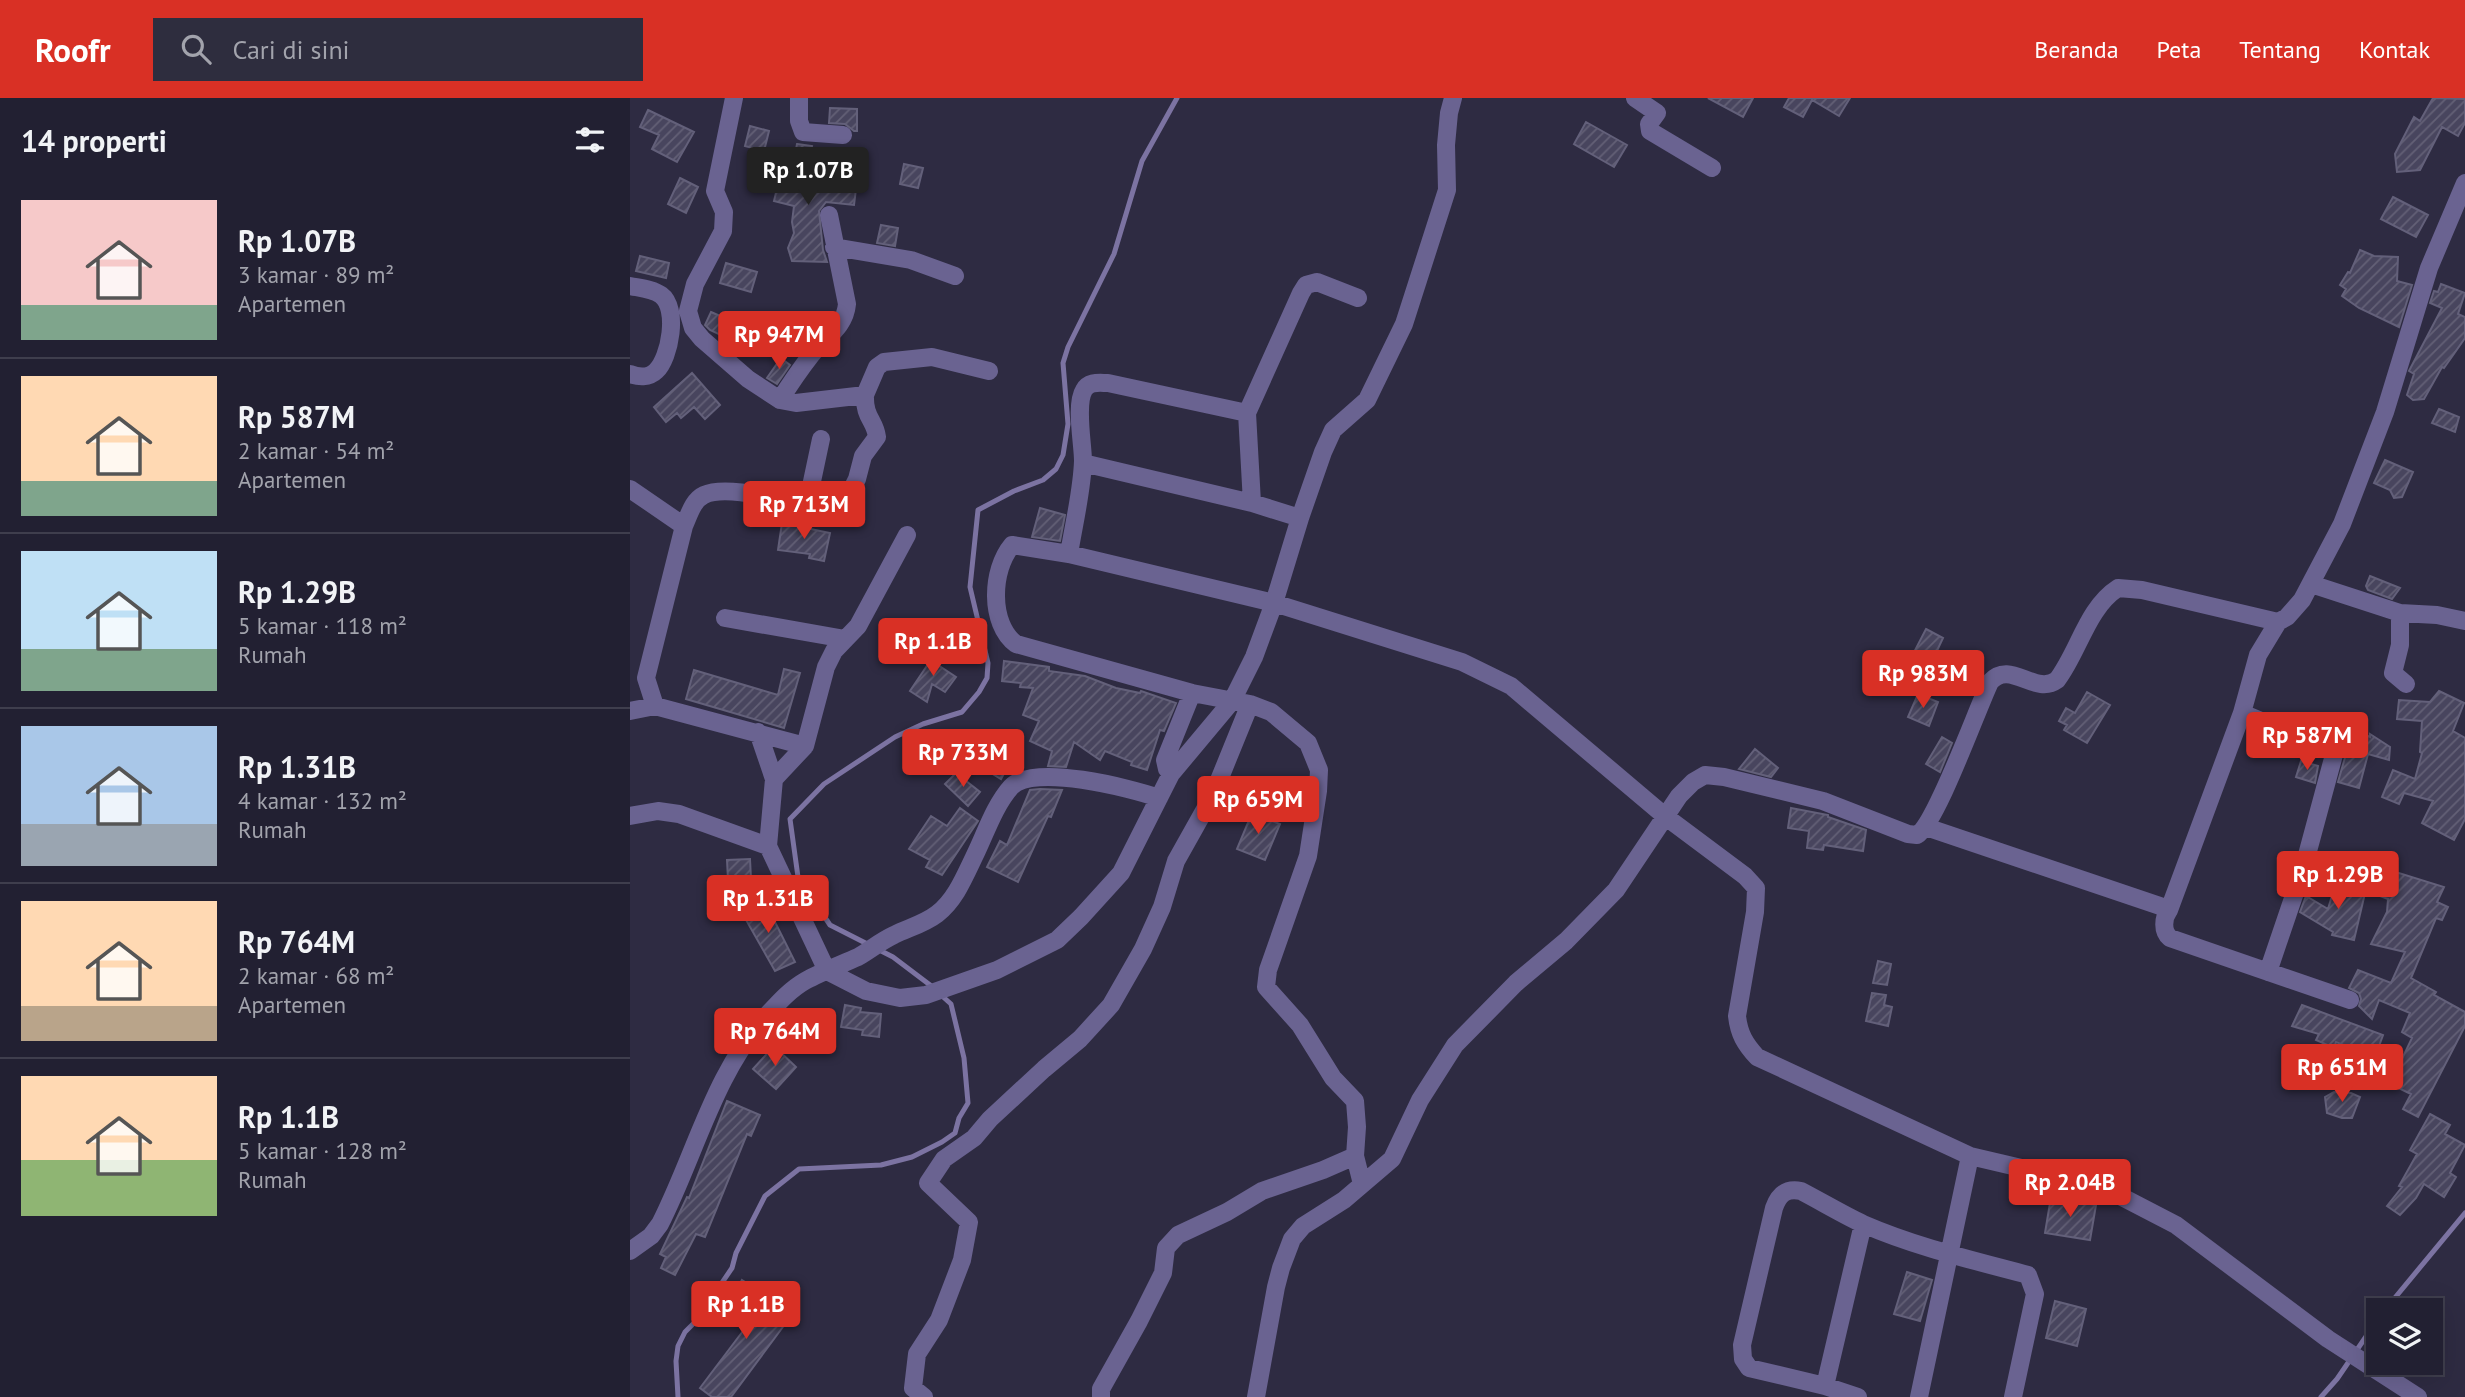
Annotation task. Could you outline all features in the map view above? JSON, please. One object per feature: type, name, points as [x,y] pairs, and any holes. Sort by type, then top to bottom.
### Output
[{"type":"street","points":[[734,98],[715,191],[724,212],[723,231],[695,284],[689,317],[693,328],[748,379],[780,400],[796,403],[865,395]]},
{"type":"street","points":[[799,98],[799,121],[803,132],[843,135]]},
{"type":"street","points":[[924,1397],[913,1388],[916,1354],[939,1320],[962,1260],[969,1222],[928,1183],[944,1159],[974,1138],[990,1119],[1080,1039],[1111,1005],[1143,949],[1162,907],[1176,861],[1213,795],[1254,657],[1300,518],[1333,430],[1367,400],[1404,324],[1447,190],[1446,145],[1453,98]]},
{"type":"street","points":[[1635,98],[1657,113],[1649,124],[1650,131],[1712,168]]},
{"type":"street","points":[[2350,1000],[2170,938],[2166,936],[2166,914],[2242,713],[2258,655],[2278,622],[2295,610],[2342,524],[2385,412],[2429,268],[2465,183]]},
{"type":"street","points":[[780,400],[813,353],[837,329],[847,311],[829,215]]},
{"type":"street","points":[[834,247],[911,260],[955,276]]},
{"type":"street","points":[[1252,503],[1247,413],[1301,293],[1306,285],[1317,282],[1358,299]]},
{"type":"street","points":[[630,286],[660,295],[668,302],[671,323],[668,345],[656,371],[647,376],[630,374]]},
{"type":"street","points":[[655,706],[646,678],[684,526],[695,503],[704,495],[723,491],[836,512],[842,509],[857,479],[863,456],[877,437],[867,416],[865,395],[877,367],[884,362],[932,357],[989,370]]},
{"type":"street","points":[[1069,554],[1083,463],[1082,393],[1090,384],[1108,383],[1247,413]]},
{"type":"street","points":[[807,505],[821,439]]},
{"type":"street","points":[[1083,463],[1252,503],[1300,518]]},
{"type":"street","points":[[630,489],[684,526]]},
{"type":"street","points":[[775,779],[805,746],[826,667],[834,651],[858,626],[908,535]]},
{"type":"street","points":[[1362,1184],[1355,1156],[1355,1101],[1333,1078],[1300,1025],[1266,987],[1268,970],[1308,856],[1319,770],[1312,750],[1302,736],[1271,712],[1241,703],[1192,694],[1016,644],[1006,637],[999,624],[996,609],[997,587],[1006,552],[1012,545],[1069,554],[1274,603],[1462,662],[1511,685],[1666,817],[1711,849],[1756,888],[1755,912],[1737,1016],[1738,1029],[1744,1044],[1757,1057],[1970,1156],[2089,1184],[2149,1210],[2176,1225],[2328,1339],[2418,1397]]},
{"type":"street","points":[[2311,584],[2400,613],[2437,615],[2465,621]]},
{"type":"street","points":[[1256,1397],[1276,1287],[1292,1239],[1303,1226],[1344,1200],[1392,1158],[1420,1100],[1455,1045],[1516,983],[1566,941],[1616,890],[1693,782],[1706,775],[1724,777],[1824,801],[1908,834],[1917,835],[1926,827],[1994,677],[2005,674],[2040,685],[2057,680],[2104,600],[2118,588],[2143,590],[2278,622]]},
{"type":"street","points":[[2400,613],[2400,645],[2393,673],[2406,684]]},
{"type":"street","points":[[725,618],[845,639]]},
{"type":"street","points":[[630,688],[646,678]]},
{"type":"street","points":[[1171,774],[1165,760],[1192,694]]},
{"type":"street","points":[[758,732],[775,779],[768,846],[827,971],[866,991],[900,998],[933,993],[1024,958],[1057,940],[1121,873],[1171,774],[1241,703]]},
{"type":"street","points":[[630,711],[655,706],[805,746]]},
{"type":"street","points":[[2242,713],[2290,733],[2332,746],[2335,751],[2304,866],[2268,972]]},
{"type":"street","points":[[630,1251],[651,1236],[660,1224],[709,1109],[748,1039],[784,997],[803,982],[936,915],[949,904],[1001,801],[1019,781],[1038,776],[1061,776],[1159,798]]},
{"type":"street","points":[[630,816],[658,811],[679,814],[768,846]]},
{"type":"street","points":[[1926,827],[2169,910]]},
{"type":"street","points":[[1101,1397],[1101,1389],[1163,1273],[1166,1248],[1178,1235],[1227,1213],[1262,1191],[1355,1156]]},
{"type":"street","points":[[1919,1397],[1970,1156]]},
{"type":"street","points":[[1858,1397],[1825,1386],[1749,1368],[1743,1359],[1742,1345],[1773,1208],[1777,1197],[1785,1191],[1793,1189],[1863,1224],[1950,1255],[2028,1275],[2035,1294],[2013,1397]]},
{"type":"street","points":[[1825,1386],[1863,1224]]},
{"type":"building","points":[[1708,98],[1753,98],[1743,117]]},
{"type":"building","points":[[1789,98],[1850,98],[1839,116],[1812,100],[1803,117],[1784,107]]},
{"type":"building","points":[[2433,98],[2465,99],[2465,123],[2458,136],[2442,127],[2420,170],[2397,172],[2395,154],[2414,117],[2420,121]]},
{"type":"building","points":[[830,108],[857,109],[857,131],[845,124],[829,123]]},
{"type":"building","points":[[648,110],[694,132],[677,162],[652,149],[659,135],[640,127]]},
{"type":"building","points":[[1586,122],[1627,145],[1614,167],[1574,144]]},
{"type":"building","points":[[750,126],[769,131],[764,151],[745,146]]},
{"type":"building","points":[[797,144],[812,146],[805,182],[856,189],[854,205],[826,202],[819,211],[827,262],[792,261],[788,248],[794,233],[794,206],[774,201],[780,176],[790,179]]},
{"type":"building","points":[[904,164],[923,168],[918,188],[900,184]]},
{"type":"building","points":[[680,178],[698,187],[686,213],[668,204]]},
{"type":"building","points":[[2393,197],[2428,215],[2416,237],[2381,219]]},
{"type":"building","points":[[881,225],[898,228],[895,246],[877,243]]},
{"type":"building","points":[[2360,250],[2374,256],[2398,257],[2397,281],[2412,285],[2399,327],[2359,308],[2342,296],[2346,289],[2340,285],[2348,272],[2350,273]]},
{"type":"building","points":[[640,256],[669,263],[666,278],[636,271]]},
{"type":"building","points":[[726,263],[757,272],[751,292],[720,283]]},
{"type":"building","points":[[2441,284],[2465,293],[2458,314],[2465,317],[2465,338],[2444,368],[2442,367],[2424,399],[2413,400],[2407,395],[2414,374],[2409,371],[2442,308],[2430,303],[2434,291],[2438,292]]},
{"type":"building","points":[[711,312],[734,322],[727,338],[705,325]]},
{"type":"building","points":[[781,358],[790,365],[777,384],[767,378]]},
{"type":"building","points":[[692,373],[720,405],[705,419],[694,407],[681,418],[677,413],[666,422],[654,407]]},
{"type":"building","points":[[2439,409],[2459,417],[2455,432],[2432,423]]},
{"type":"building","points":[[2385,460],[2413,472],[2402,497],[2394,498],[2390,490],[2374,483]]},
{"type":"building","points":[[1040,508],[1065,515],[1060,541],[1032,537]]},
{"type":"building","points":[[782,523],[830,533],[824,561],[809,558],[810,554],[778,550]]},
{"type":"building","points":[[2370,576],[2400,588],[2392,599],[2368,590],[2366,586]]},
{"type":"building","points":[[1926,629],[1943,638],[1935,655],[1930,652],[1909,692],[1889,682],[1901,658],[1909,662]]},
{"type":"building","points":[[941,645],[944,646],[938,665],[956,677],[945,692],[932,684],[927,702],[910,691]]},
{"type":"building","points":[[1004,661],[1049,667],[1049,671],[1085,676],[1116,688],[1140,693],[1141,691],[1176,703],[1164,731],[1160,730],[1147,770],[1105,751],[1100,760],[1074,742],[1066,767],[1048,766],[1052,751],[1030,741],[1039,721],[1023,715],[1033,688],[1020,687],[1021,683],[1002,681]]},
{"type":"building","points":[[784,669],[800,673],[784,728],[686,699],[694,670],[778,695]]},
{"type":"building","points":[[2439,691],[2464,703],[2453,731],[2465,738],[2465,819],[2454,840],[2422,823],[2433,801],[2404,793],[2399,804],[2382,797],[2393,770],[2415,779],[2422,753],[2422,721],[2397,719],[2399,700],[2430,702]]},
{"type":"building","points":[[2087,692],[2110,705],[2087,743],[2064,730],[2067,725],[2059,721],[2066,708],[2075,713]]},
{"type":"building","points":[[1918,694],[1938,702],[1929,726],[1908,717]]},
{"type":"building","points":[[2350,728],[2370,737],[2370,734],[2390,747],[2389,760],[2368,754],[2359,788],[2338,782],[2346,754],[2344,743]]},
{"type":"building","points":[[1942,737],[1952,743],[1940,772],[1926,764]]},
{"type":"building","points":[[1755,749],[1778,768],[1771,777],[1739,769]]},
{"type":"building","points":[[994,757],[1008,766],[1001,779],[986,770]]},
{"type":"building","points":[[2301,761],[2318,766],[2315,783],[2296,777]]},
{"type":"building","points":[[956,773],[980,792],[968,806],[945,784]]},
{"type":"building","points":[[1030,790],[1062,790],[1018,882],[987,867],[1000,841],[1007,845]]},
{"type":"building","points":[[960,808],[978,821],[942,875],[926,867],[930,860],[909,849],[931,816],[947,826]]},
{"type":"building","points":[[1791,808],[1828,815],[1866,830],[1863,851],[1824,845],[1823,850],[1807,848],[1809,831],[1788,828]]},
{"type":"building","points":[[1252,813],[1280,824],[1265,860],[1237,849]]},
{"type":"building","points":[[750,859],[751,879],[728,880],[727,860]]},
{"type":"building","points":[[2373,865],[2444,887],[2437,902],[2448,907],[2442,920],[2436,918],[2411,978],[2436,992],[2434,995],[2465,1012],[2465,1026],[2418,1117],[2403,1109],[2411,1094],[2390,1084],[2412,1038],[2402,1032],[2410,1013],[2379,1000],[2372,1019],[2359,1006],[2359,993],[2349,988],[2358,970],[2391,983],[2405,952],[2371,944],[2387,912],[2388,899],[2364,890]]},
{"type":"building","points":[[2336,882],[2365,893],[2354,940],[2332,935],[2333,932],[2300,912],[2306,896],[2328,909]]},
{"type":"building","points":[[764,900],[795,962],[775,971],[741,911]]},
{"type":"building","points":[[1878,961],[1891,964],[1887,985],[1873,983]]},
{"type":"building","points":[[1872,993],[1886,995],[1884,1005],[1892,1007],[1888,1026],[1866,1021]]},
{"type":"building","points":[[845,1005],[861,1008],[860,1012],[881,1014],[879,1037],[862,1035],[863,1030],[841,1027]]},
{"type":"building","points":[[2302,1005],[2383,1035],[2375,1057],[2336,1042],[2334,1048],[2316,1040],[2319,1034],[2292,1026]]},
{"type":"building","points":[[774,1046],[796,1067],[776,1089],[753,1069]]},
{"type":"building","points":[[2334,1092],[2351,1093],[2360,1097],[2352,1118],[2327,1113],[2325,1097]]},
{"type":"building","points":[[727,1101],[760,1115],[751,1136],[747,1134],[705,1237],[696,1234],[675,1275],[661,1268],[666,1257],[660,1254],[687,1197],[689,1198]]},
{"type":"building","points":[[2430,1114],[2450,1125],[2445,1134],[2465,1145],[2450,1173],[2456,1177],[2444,1197],[2424,1184],[2416,1198],[2400,1215],[2387,1206],[2402,1187],[2399,1186],[2417,1154],[2410,1150]]},
{"type":"building","points":[[2051,1197],[2096,1205],[2090,1240],[2045,1233]]},
{"type":"building","points":[[1907,1272],[1932,1280],[1920,1321],[1894,1314]]},
{"type":"building","points":[[742,1280],[791,1316],[731,1397],[712,1397],[700,1388],[752,1319],[728,1304]]},
{"type":"building","points":[[2055,1301],[2086,1309],[2077,1346],[2046,1338]]},
{"type":"waterway","points":[[934,988],[893,957],[830,925],[798,877],[790,819],[824,784],[895,737],[923,724],[962,712],[987,678],[988,663],[970,587],[978,510],[1014,491],[1043,480],[1056,469],[1063,455],[1068,424],[1063,363],[1068,347],[1114,254],[1142,161],[1177,98]]},
{"type":"waterway","points":[[678,1397],[678,1346],[685,1332],[696,1321],[732,1268],[736,1253],[765,1196],[799,1169],[881,1165],[912,1157],[955,1133],[959,1118],[968,1103],[964,1058],[951,1004],[941,995]]},
{"type":"waterway","points":[[2395,1298],[2465,1213]]},
{"type":"waterway","points":[[2321,1397],[2366,1337]]}]
